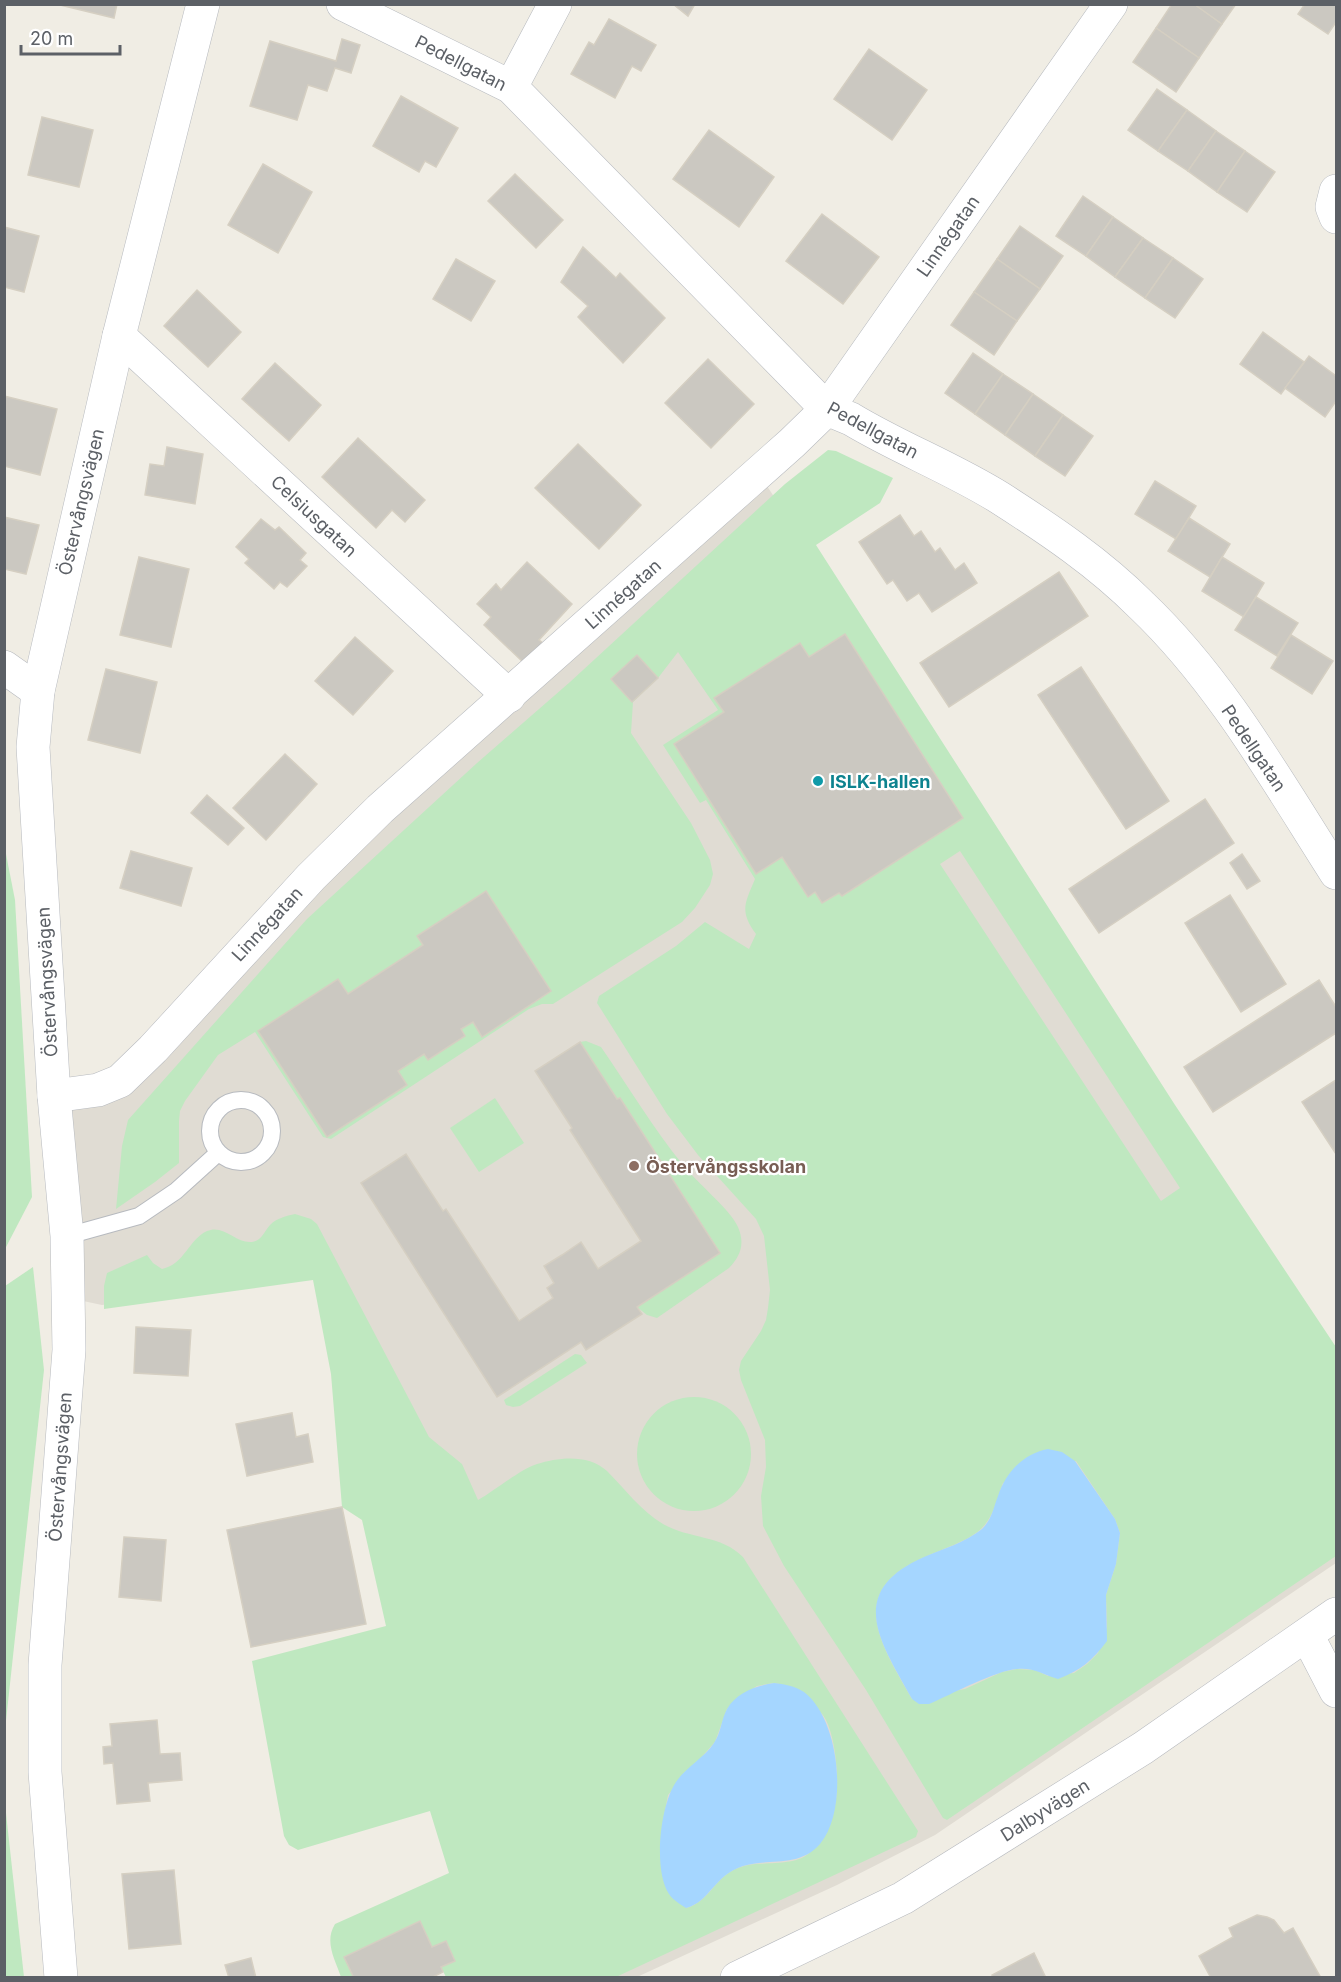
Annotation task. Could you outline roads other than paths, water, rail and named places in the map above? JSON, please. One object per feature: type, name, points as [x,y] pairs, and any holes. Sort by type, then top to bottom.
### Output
[{"type":"street","name":"Östervångsvägen","points":[[61,1977],[45,1772],[45,1665],[69,1350],[67,1236],[54,1096],[33,747],[38,691],[119,336],[203,4]]},
{"type":"street","name":"Pedellgatan","points":[[343,4],[511,87],[827,409],[851,419],[999,497],[1084,556],[1125,589],[1165,629],[1207,679],[1336,873]]},
{"type":"street","points":[[511,87],[555,4]]},
{"type":"street","name":"Linnégatan","points":[[54,1096],[98,1090],[120,1081],[153,1049],[311,877],[380,809],[792,443],[827,409],[1111,4]]},
{"type":"street","points":[[1336,191],[1332,207],[1336,218]]},
{"type":"street","name":"Celsiusgatan","points":[[119,336],[509,696]]},
{"type":"street","points":[[4,667],[38,691]]},
{"type":"street","name":"Dalbyvägen","points":[[737,1977],[903,1898],[1143,1748],[1336,1614]]},
{"type":"street","points":[[1307,1635],[1336,1691]]},
{"type":"lane","points":[[67,1236],[139,1216],[176,1191],[218,1153]]},
{"type":"water","points":[[1048,1449],[1062,1452],[1075,1461],[1115,1519],[1120,1533],[1116,1564],[1106,1595],[1107,1641],[1086,1664],[1058,1679],[1028,1669],[1008,1670],[929,1704],[919,1704],[912,1699],[881,1639],[876,1620],[877,1603],[884,1586],[899,1571],[982,1529],[990,1518],[1001,1487],[1011,1472],[1031,1455]]},
{"type":"water","points":[[774,1683],[797,1688],[804,1692],[816,1705],[826,1722],[833,1743],[837,1788],[835,1810],[829,1829],[812,1852],[794,1859],[753,1864],[733,1870],[701,1900],[686,1908],[669,1894],[661,1870],[660,1838],[670,1792],[680,1777],[714,1743],[731,1703],[748,1691]]},
{"type":"place","name":"ISLK-hallen","points":[[818,781]]},
{"type":"place","name":"Östervångsskolan","points":[[634,1166]]}]
